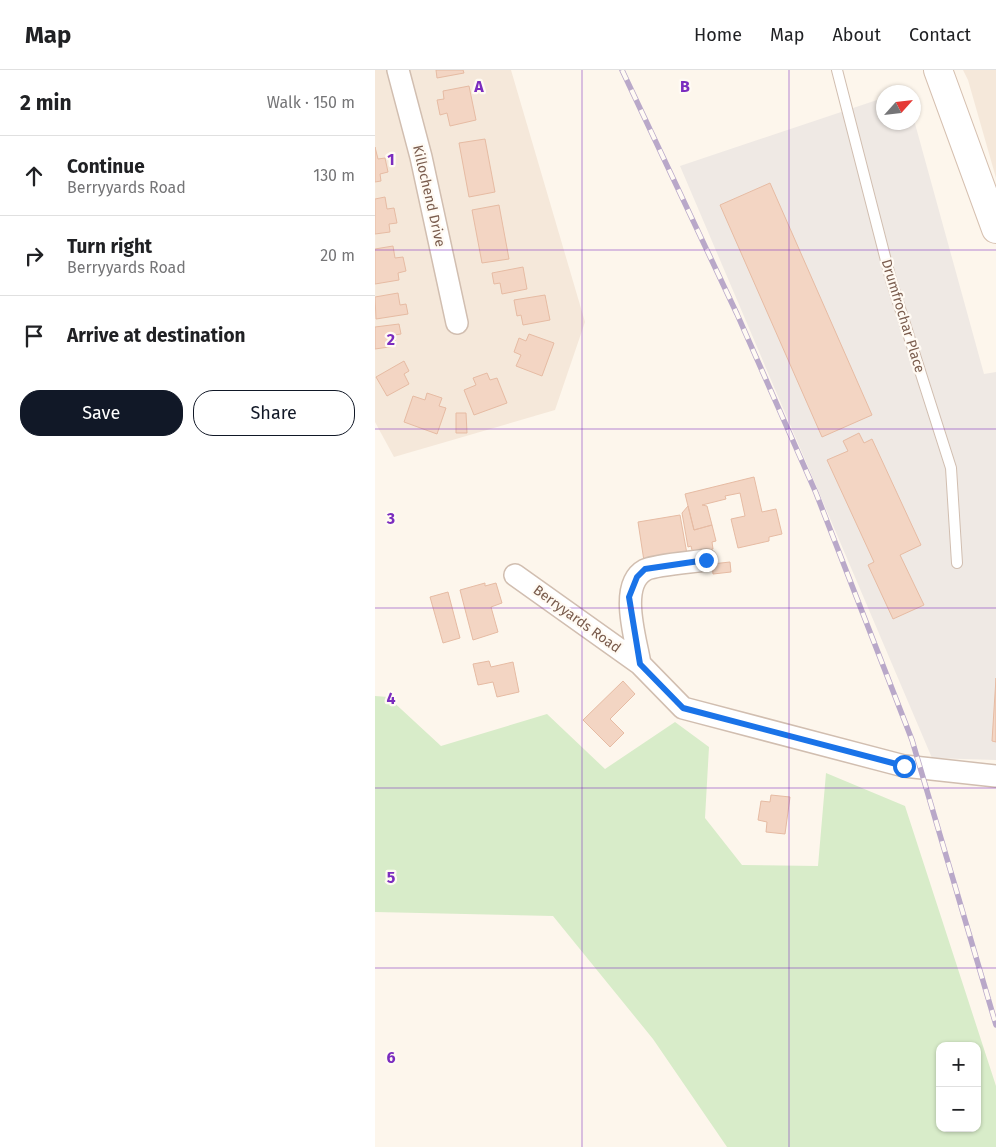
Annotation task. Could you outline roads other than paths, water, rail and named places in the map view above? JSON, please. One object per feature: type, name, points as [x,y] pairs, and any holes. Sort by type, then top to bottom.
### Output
[{"type":"main road","points":[[938,70],[996,229]]},
{"type":"street","name":"Killochend Drive","points":[[398,70],[421,157],[457,323]]},
{"type":"street","name":"Berryyards Road","points":[[640,664],[629,597],[637,577],[645,569],[706,560]]},
{"type":"street","name":"Berryyards Road","points":[[515,574],[640,664],[683,708],[904,766],[996,776]]},
{"type":"lane","name":"Drumfrochar Place","points":[[837,70],[891,280],[951,468],[957,563]]},
{"type":"railway","points":[[622,70],[737,314],[816,493],[912,740],[996,1025]]}]
